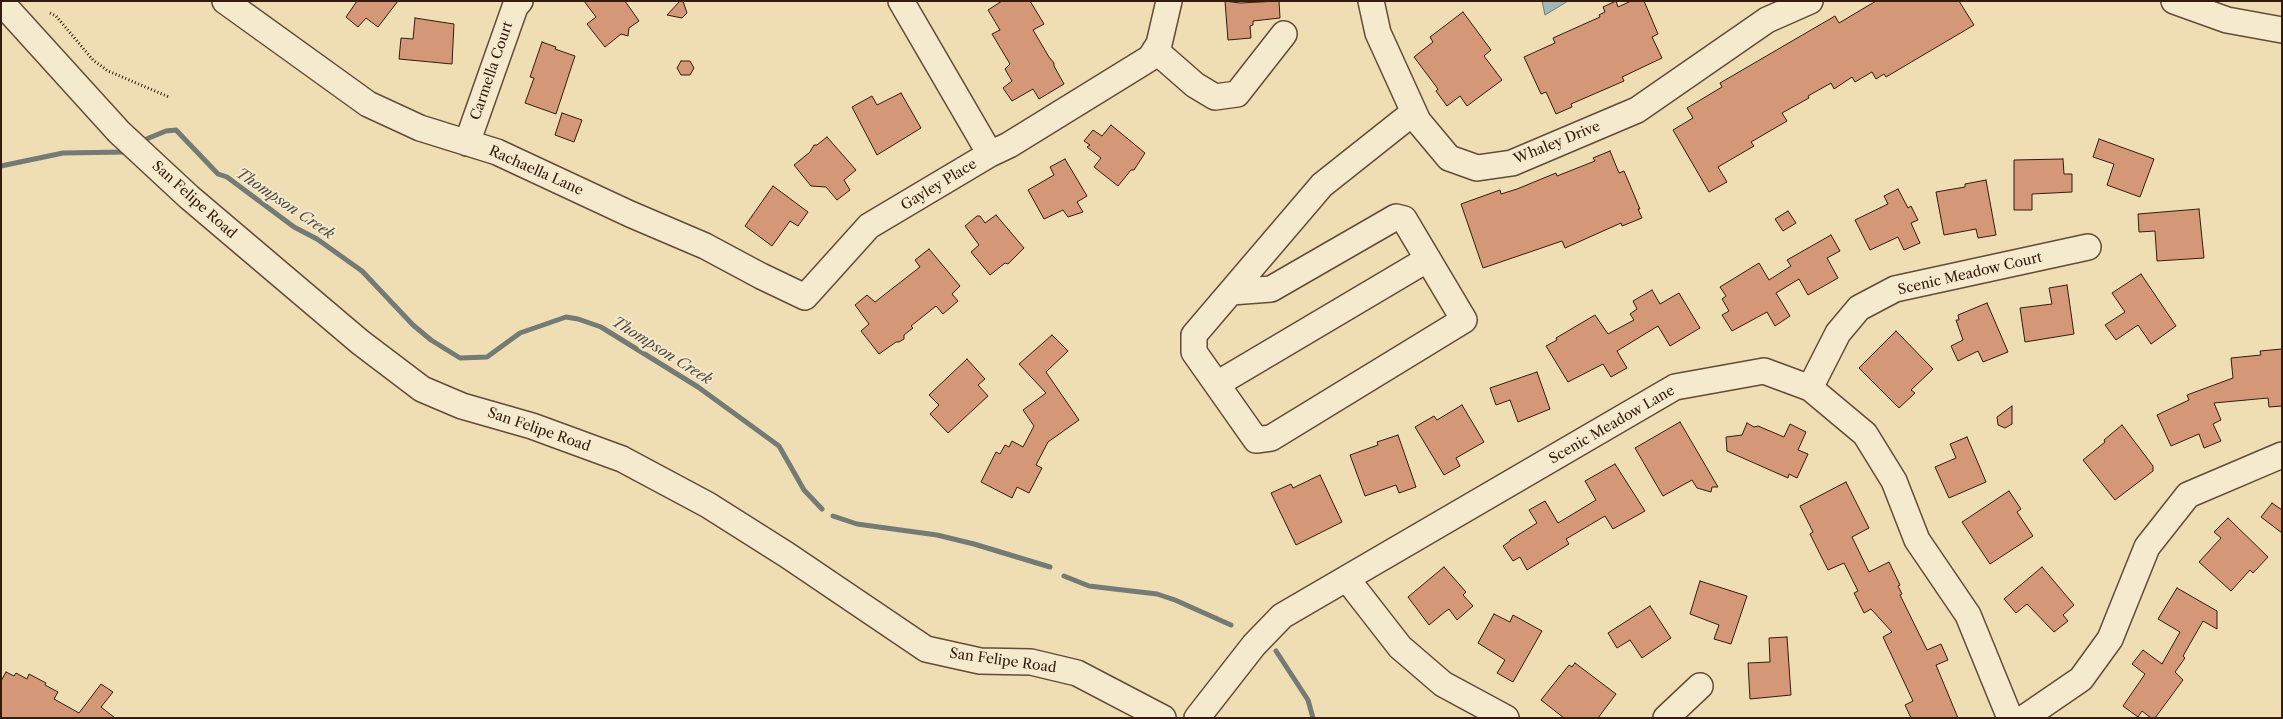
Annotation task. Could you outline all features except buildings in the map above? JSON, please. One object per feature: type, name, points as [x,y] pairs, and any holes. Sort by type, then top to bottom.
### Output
[{"type":"street","name":"Rachaella Lane","points":[[225,1],[368,104],[420,128],[497,152],[630,214],[705,246],[805,297]]},
{"type":"street","name":"Carmella Court","points":[[467,143],[515,7],[520,1]]},
{"type":"street","name":"Gayley Place","points":[[805,297],[869,226],[990,154],[901,1]]},
{"type":"street","points":[[990,154],[1009,145],[1150,58],[1163,28],[1169,1]]},
{"type":"street","name":"Whaley Drive","points":[[1372,1],[1378,33],[1418,121],[1449,158],[1477,168],[1512,163],[1637,110],[1767,20],[1810,1]]},
{"type":"street","points":[[2174,1],[2227,20],[2282,30]]},
{"type":"street","name":"San Felipe Road","points":[[12,5],[119,132],[189,197],[360,342],[422,389],[462,406],[532,426],[622,459],[708,505],[787,555],[926,649],[980,661],[1031,662],[1077,673],[1163,718]]},
{"type":"street","points":[[1155,50],[1195,85],[1214,97],[1237,94],[1284,34]]},
{"type":"street","points":[[1231,292],[1272,289],[1396,217],[1404,219],[1464,320],[1271,438],[1256,440],[1194,352],[1194,335],[1322,185],[1414,112]]},
{"type":"street","name":"Scenic Meadow Court","points":[[1810,388],[1838,333],[1859,308],[1895,289],[2088,247]]},
{"type":"street","points":[[1216,384],[1428,259]]},
{"type":"street","name":"Scenic Meadow Lane","points":[[1197,718],[1254,645],[1282,616],[1675,387],[1764,371],[1810,388],[1865,434],[1894,481],[1917,540],[1968,615],[2010,718]]},
{"type":"street","points":[[2024,718],[2081,679],[2110,639],[2147,546],[2188,495],[2282,455]]},
{"type":"street","points":[[1347,579],[1400,647],[1414,660],[1442,684],[1506,718]]},
{"type":"street","points":[[1666,718],[1700,686]]},
{"type":"path","points":[[50,13],[56,16],[93,60],[108,71],[168,97]]},
{"type":"water","points":[[1542,1],[1568,1],[1545,15]]},
{"type":"waterway","name":"Thompson Creek","points":[[144,140],[166,131],[176,130],[218,174],[227,177],[294,227],[317,239],[362,271],[413,325],[431,340],[460,358],[487,357],[520,333],[566,317],[601,327],[698,387],[779,446],[804,490],[822,509]]},
{"type":"waterway","name":"Thompson Creek","points":[[1,166],[63,153],[126,152]]},
{"type":"waterway","name":"Thompson Creek","points":[[833,516],[857,524],[937,535],[1050,567]]},
{"type":"waterway","name":"Thompson Creek","points":[[1064,576],[1089,586],[1157,594],[1231,625]]},
{"type":"waterway","name":"Thompson Creek","points":[[1276,651],[1308,700],[1313,718]]}]
